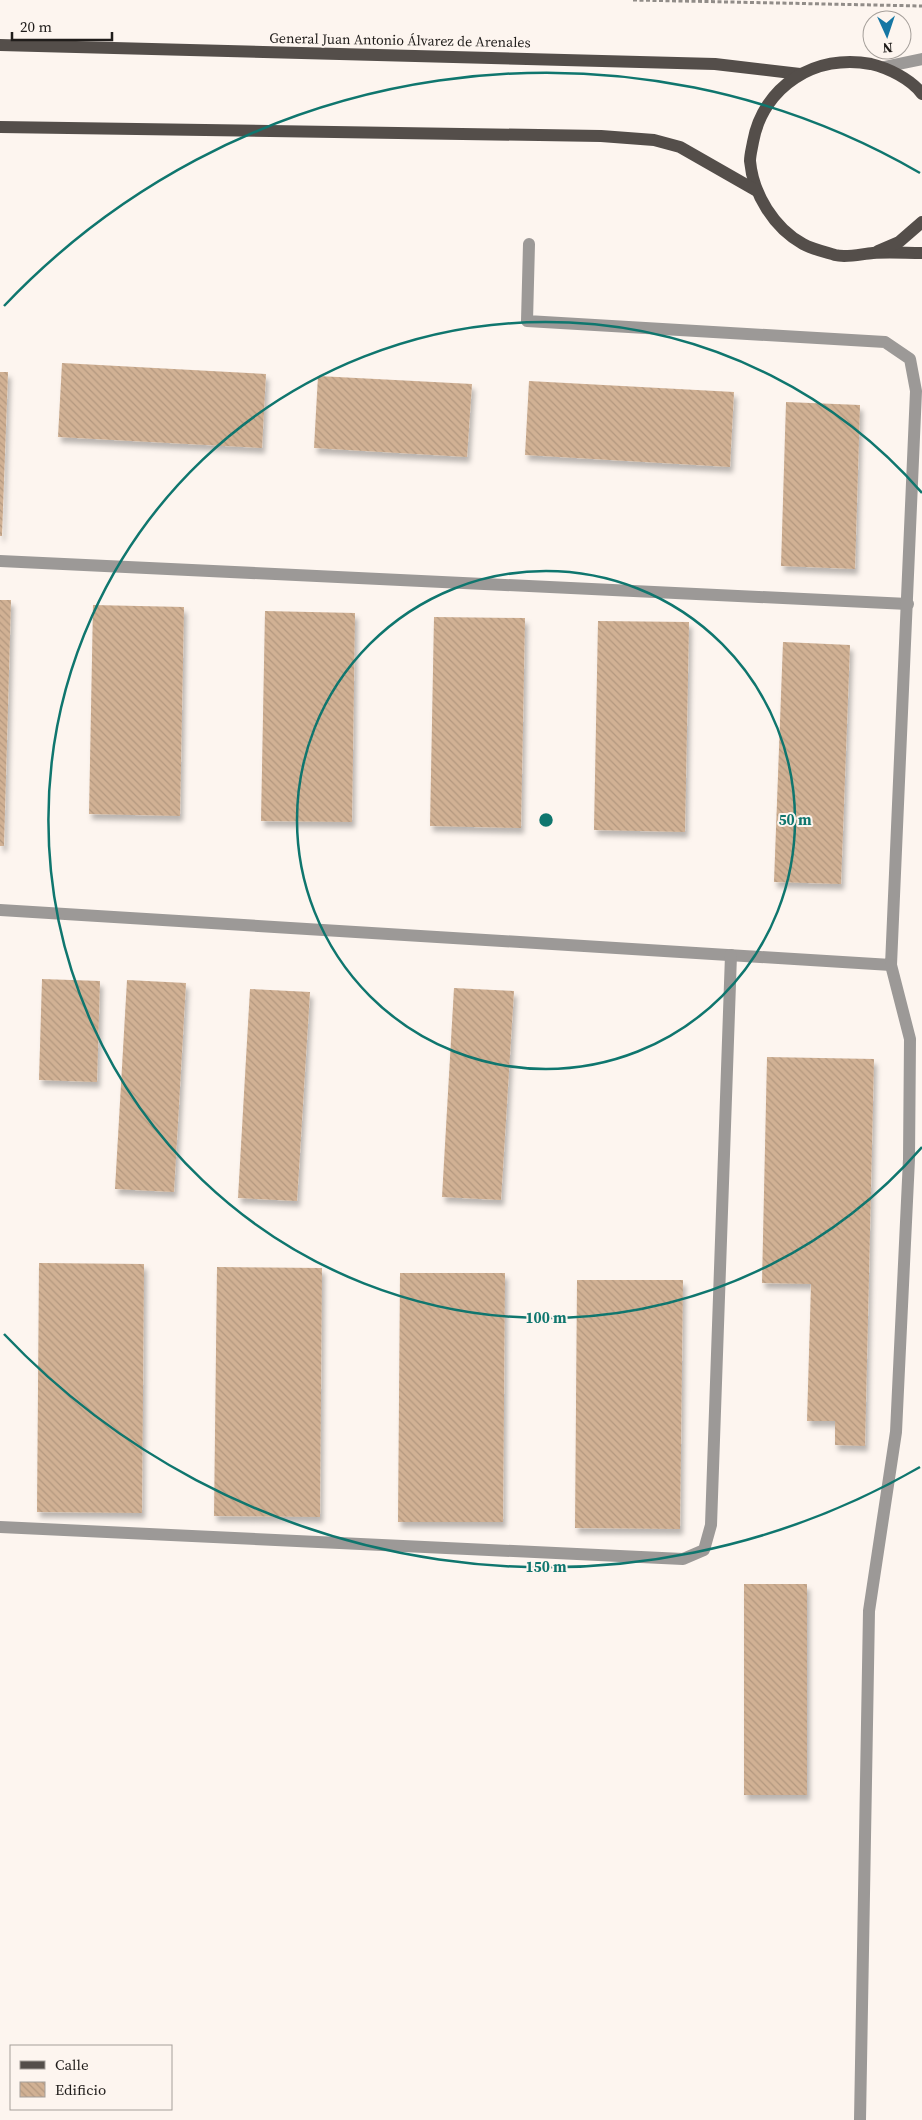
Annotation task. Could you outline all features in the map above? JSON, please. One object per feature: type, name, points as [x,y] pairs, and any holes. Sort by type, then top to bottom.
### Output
[{"type":"main road","name":"General Juan Antonio Álvarez de Arenales","points":[[0,45],[715,64],[800,74]]},
{"type":"main road","name":"General Juan Antonio Álvarez de Arenales","points":[[922,94],[918,88],[884,67],[855,61],[827,63],[800,74],[780,89],[765,108],[755,131],[750,160],[757,191],[775,222],[803,245],[837,256],[874,253],[922,253]]},
{"type":"main road","points":[[0,127],[602,136],[645,139],[680,147],[757,191]]},
{"type":"main road","name":"General Juan Antonio Álvarez de Arenales","points":[[874,253],[899,242],[922,222]]},
{"type":"street","points":[[884,67],[922,59]]},
{"type":"street","points":[[529,244],[527,321],[885,342],[910,360],[916,391],[916,549],[908,604],[891,965],[910,1039],[909,1159],[896,1432],[868,1611],[860,2120]]},
{"type":"street","points":[[0,561],[908,604]]},
{"type":"street","points":[[0,910],[891,965]]},
{"type":"street","points":[[0,1527],[683,1559],[704,1550],[711,1525],[731,955]]},
{"type":"path","points":[[632,0],[922,6]]},
{"type":"building","points":[[62,363],[266,374],[262,448],[58,437]]},
{"type":"building","points":[[0,372],[8,372],[2,536],[0,536]]},
{"type":"building","points":[[318,376],[472,384],[467,457],[314,448]]},
{"type":"building","points":[[529,381],[734,392],[730,467],[525,455]]},
{"type":"building","points":[[786,402],[860,405],[855,569],[781,566]]},
{"type":"building","points":[[0,600],[11,600],[4,846],[0,846]]},
{"type":"building","points":[[93,605],[184,607],[180,816],[89,814]]},
{"type":"building","points":[[265,611],[355,613],[352,822],[261,821]]},
{"type":"building","points":[[434,617],[525,618],[521,828],[430,826]]},
{"type":"building","points":[[598,621],[689,622],[685,832],[594,830]]},
{"type":"building","points":[[783,642],[850,645],[841,884],[774,882]]},
{"type":"building","points":[[42,979],[100,981],[97,1082],[39,1080]]},
{"type":"building","points":[[127,980],[186,983],[174,1192],[115,1189]]},
{"type":"building","points":[[454,988],[514,991],[501,1200],[442,1197]]},
{"type":"building","points":[[250,989],[310,992],[297,1201],[238,1198]]},
{"type":"building","points":[[767,1057],[874,1059],[865,1446],[835,1445],[835,1421],[807,1421],[811,1284],[762,1283]]},
{"type":"building","points":[[39,1263],[144,1264],[142,1513],[37,1512]]},
{"type":"building","points":[[217,1267],[322,1268],[320,1517],[214,1516]]},
{"type":"building","points":[[400,1273],[505,1273],[503,1522],[398,1522]]},
{"type":"building","points":[[577,1280],[683,1280],[680,1529],[575,1528]]},
{"type":"building","points":[[744,1584],[807,1584],[807,1795],[744,1795]]}]
